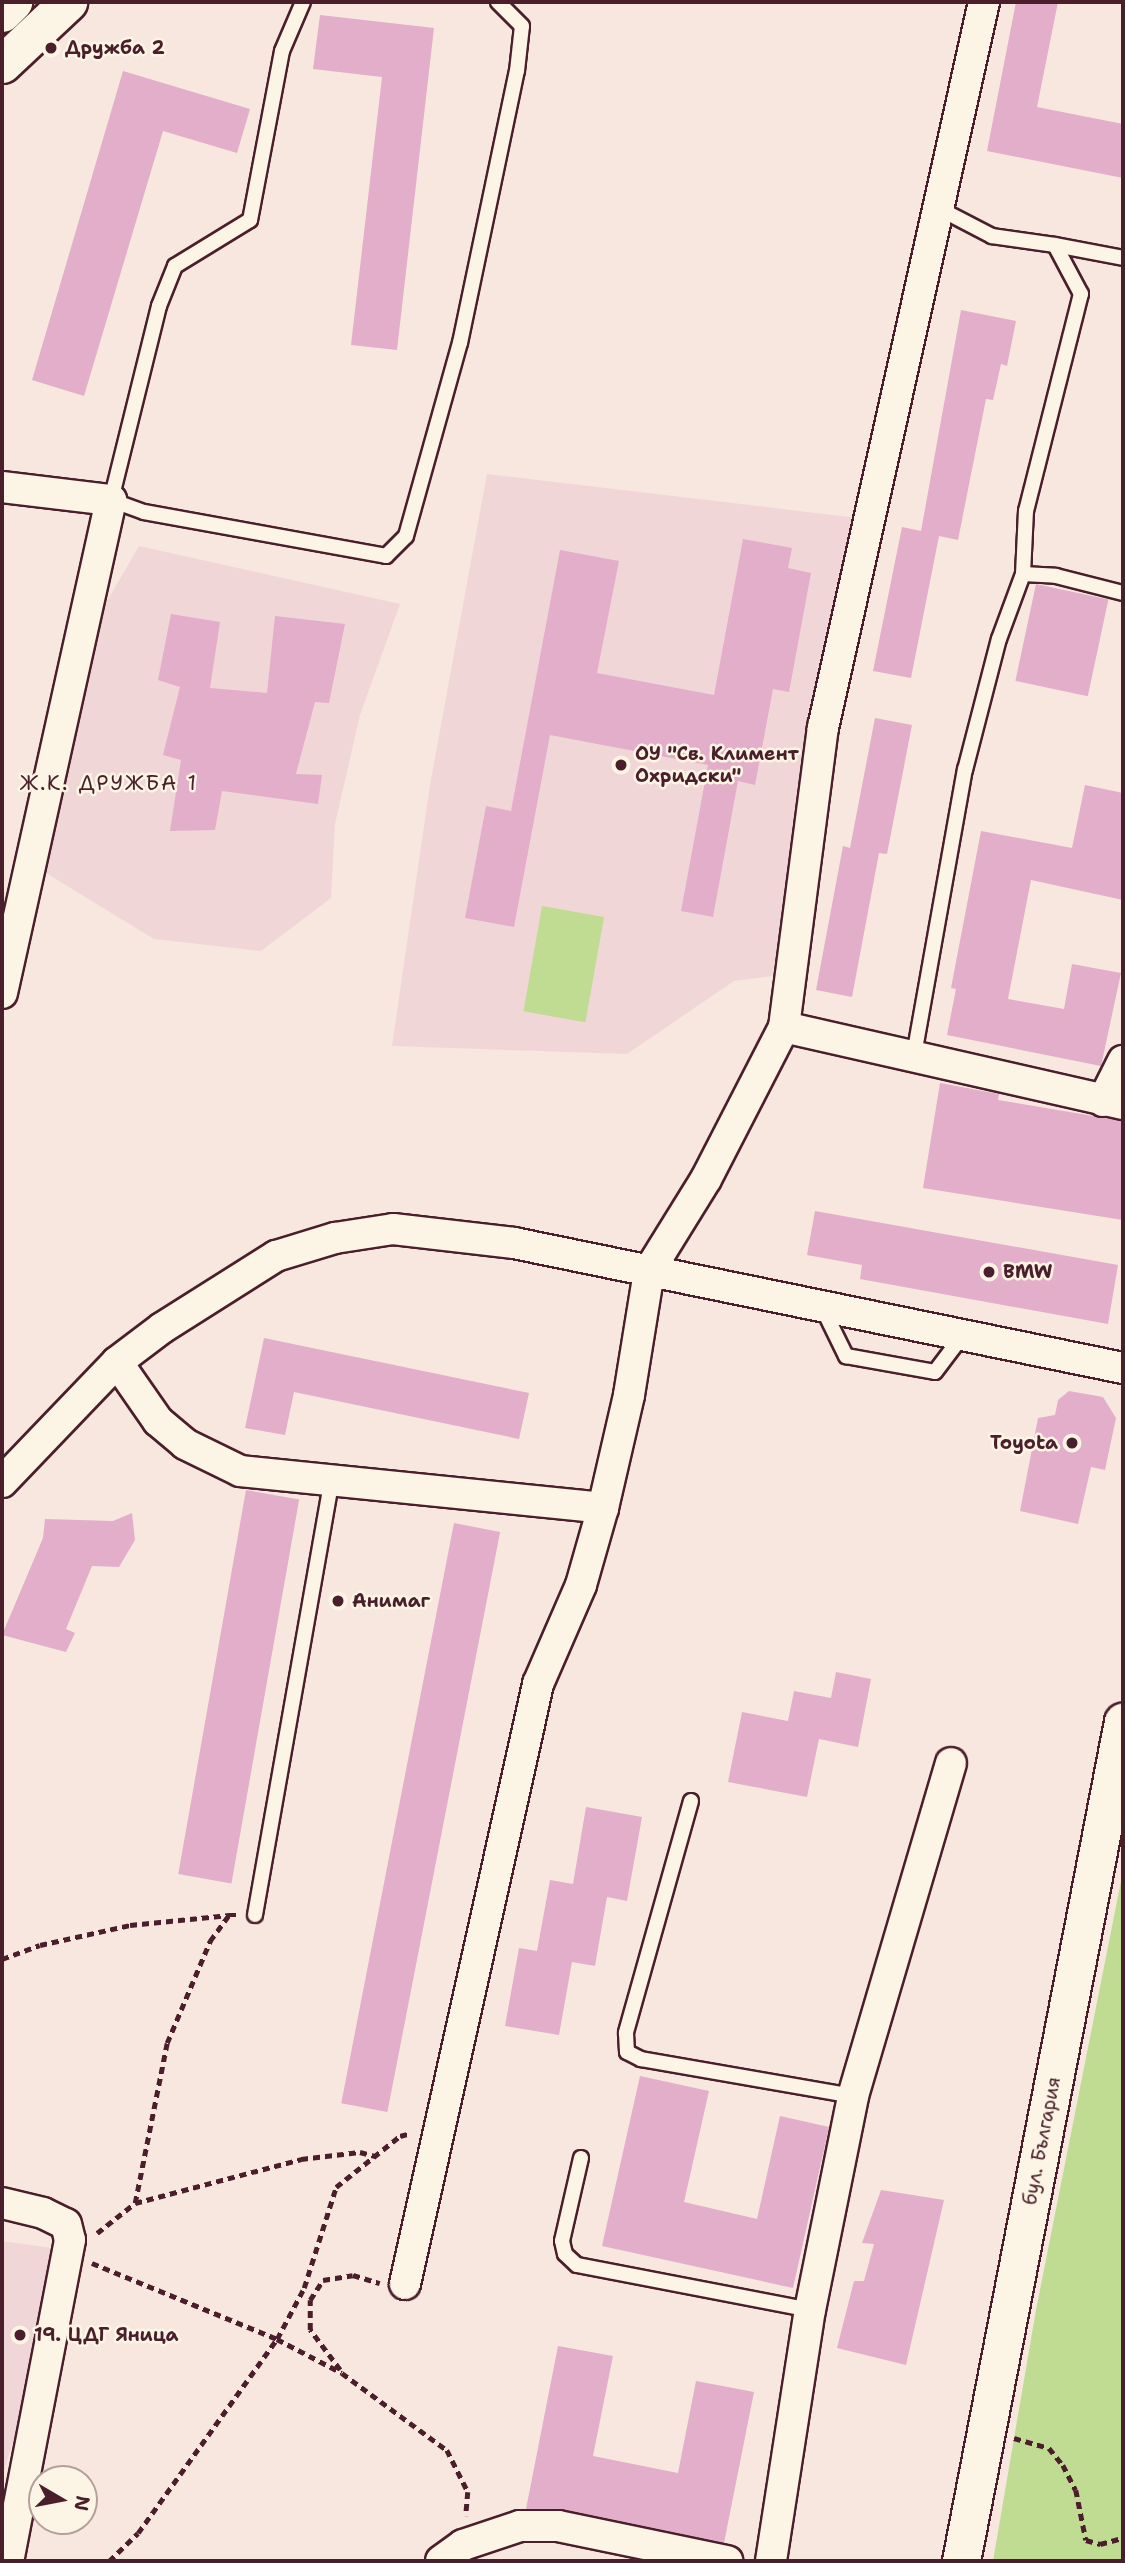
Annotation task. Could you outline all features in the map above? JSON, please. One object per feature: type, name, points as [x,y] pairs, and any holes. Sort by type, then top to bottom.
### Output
[{"type":"street","points":[[2,13],[13,2]]},
{"type":"street","points":[[2,64],[68,2]]},
{"type":"street","points":[[405,2284],[538,1684],[581,1585],[603,1508],[629,1395],[649,1270],[706,1179],[784,1027],[823,727],[984,2]]},
{"type":"street","points":[[2,487],[111,500],[2,993]]},
{"type":"street","points":[[784,1027],[1113,1102],[1123,1061]]},
{"type":"street","points":[[2,1482],[117,1362],[276,1256],[335,1238],[393,1229],[514,1242],[1123,1368]]},
{"type":"street","points":[[117,1362],[158,1421],[185,1444],[240,1471],[331,1483],[603,1508]]},
{"type":"street","name":"бул. България","points":[[961,2561],[984,2429],[1123,1721]]},
{"type":"street","points":[[771,2561],[810,2310],[853,2096],[951,1763]]},
{"type":"street","points":[[2,2203],[43,2213],[65,2224],[68,2254],[8,2561]]},
{"type":"street","points":[[452,2553],[520,2526],[558,2526],[727,2561]]},
{"type":"lane","points":[[303,2],[282,51],[250,219],[175,266],[159,306],[111,500],[144,512],[386,556],[407,536],[460,343],[517,71],[522,26],[498,2]]},
{"type":"lane","points":[[940,209],[992,236],[1123,258]]},
{"type":"lane","points":[[914,1055],[965,770],[999,639],[1023,574],[1026,511],[1081,294],[1055,245]]},
{"type":"lane","points":[[1023,574],[1056,576],[1123,593]]},
{"type":"lane","points":[[821,1306],[846,1356],[935,1372],[962,1335]]},
{"type":"lane","points":[[255,1915],[331,1483]]},
{"type":"lane","points":[[691,1801],[626,2033],[627,2052],[642,2059],[853,2096]]},
{"type":"lane","points":[[580,2158],[562,2241],[565,2254],[577,2265],[810,2310]]},
{"type":"path","points":[[135,2203],[167,2043],[210,1941],[229,1915]]},
{"type":"path","points":[[2,1959],[40,1945],[130,1925],[255,1915]]},
{"type":"path","points":[[109,2561],[138,2533],[277,2339],[304,2288],[337,2187],[400,2136],[439,2125]]},
{"type":"path","points":[[68,2254],[135,2203],[301,2160],[360,2152],[375,2156]]},
{"type":"path","points":[[68,2254],[277,2339],[342,2373],[447,2451],[468,2493],[452,2553]]},
{"type":"path","points":[[342,2373],[310,2330],[310,2300],[323,2280],[353,2275],[382,2284],[405,2284]]},
{"type":"path","points":[[984,2429],[1049,2448],[1076,2490],[1086,2540],[1100,2544],[1123,2538]]},
{"type":"shaded area","name":"ОУ \"Св. Климент Охридски\"","points":[[487,474],[858,518],[772,976],[734,981],[627,1054],[392,1046],[430,785]]},
{"type":"shaded area","points":[[139,546],[400,604],[360,715],[335,824],[331,898],[261,951],[154,939],[41,870],[95,622]]},
{"type":"shaded area","name":"19. ЦДГ Яница","points":[[2,2241],[58,2249],[20,2420],[2,2476]]},
{"type":"green space","points":[[542,906],[604,917],[585,1022],[523,1011]]},
{"type":"green space","points":[[1123,1871],[1123,2561],[993,2561],[1036,2310]]},
{"type":"building","points":[[1016,2],[1058,2],[1037,107],[1123,124],[1123,178],[987,151]]},
{"type":"building","points":[[320,15],[434,28],[397,350],[351,345],[382,77],[313,69]]},
{"type":"building","points":[[123,71],[250,109],[237,153],[163,131],[84,396],[32,380]]},
{"type":"building","points":[[961,310],[1016,321],[1007,366],[1001,364],[993,400],[986,399],[958,540],[939,536],[911,678],[873,671],[902,527],[921,531]]},
{"type":"building","points":[[743,539],[792,548],[788,568],[811,573],[789,692],[773,689],[755,785],[738,781],[713,917],[681,911],[708,765],[550,735],[514,927],[465,918],[486,806],[511,811],[560,550],[619,561],[597,673],[714,695]]},
{"type":"building","points":[[1036,584],[1108,599],[1088,696],[1015,681]]},
{"type":"building","points":[[171,614],[220,622],[210,688],[267,693],[275,616],[345,624],[329,703],[315,702],[296,774],[322,775],[318,804],[222,791],[215,830],[170,831],[181,760],[163,755],[180,687],[158,680]]},
{"type":"building","points":[[875,718],[912,725],[887,854],[879,853],[852,997],[816,990],[843,846],[850,848]]},
{"type":"building","points":[[1085,785],[1123,793],[1123,900],[1031,880],[1008,999],[1064,1009],[1072,964],[1121,973],[1101,1066],[947,1035],[956,989],[951,988],[981,831],[1072,848]]},
{"type":"building","points":[[940,1083],[999,1094],[998,1100],[1123,1121],[1123,1220],[923,1188]]},
{"type":"building","name":"BMW","points":[[815,1211],[1118,1265],[1108,1324],[860,1279],[862,1265],[807,1255]]},
{"type":"building","points":[[264,1338],[529,1393],[519,1439],[294,1392],[285,1435],[245,1428]]},
{"type":"building","name":"Toyota","points":[[1069,1391],[1103,1397],[1116,1418],[1105,1470],[1091,1467],[1078,1524],[1020,1511],[1038,1418],[1055,1415],[1058,1400]]},
{"type":"building","points":[[246,1490],[299,1499],[231,1883],[178,1874]]},
{"type":"building","points":[[132,1513],[135,1540],[119,1567],[92,1566],[66,1629],[75,1633],[66,1652],[2,1635],[43,1538],[45,1519],[113,1521]]},
{"type":"building","points":[[454,1523],[500,1532],[387,2112],[341,2103]]},
{"type":"building","points":[[836,1672],[871,1679],[858,1747],[819,1739],[807,1797],[728,1782],[742,1712],[788,1721],[794,1691],[831,1698]]},
{"type":"building","points":[[586,1807],[642,1817],[627,1901],[607,1897],[595,1966],[572,1962],[559,2035],[505,2026],[519,1948],[537,1951],[550,1880],[573,1884]]},
{"type":"building","points":[[640,2076],[709,2091],[684,2202],[757,2219],[780,2116],[829,2127],[793,2288],[602,2246]]},
{"type":"building","points":[[881,2190],[944,2200],[906,2365],[837,2348],[854,2281],[864,2281],[874,2244],[862,2243]]},
{"type":"building","points":[[558,2346],[613,2356],[593,2456],[678,2473],[696,2381],[754,2392],[724,2543],[561,2509],[526,2509]]},
{"type":"place","name":"Дружба 2","points":[[51,48]]},
{"type":"place","name":"ОУ \"Св. Климент Охридски\"","points":[[621,765]]},
{"type":"place","name":"BMW","points":[[989,1272]]},
{"type":"place","name":"Toyota","points":[[1072,1443]]},
{"type":"place","name":"Анимаг","points":[[338,1601]]},
{"type":"place","name":"19. ЦДГ Яница","points":[[20,2335]]},
{"type":"district","name":"Ж.К. ДРУЖБА 1","points":[[109,783]]}]
